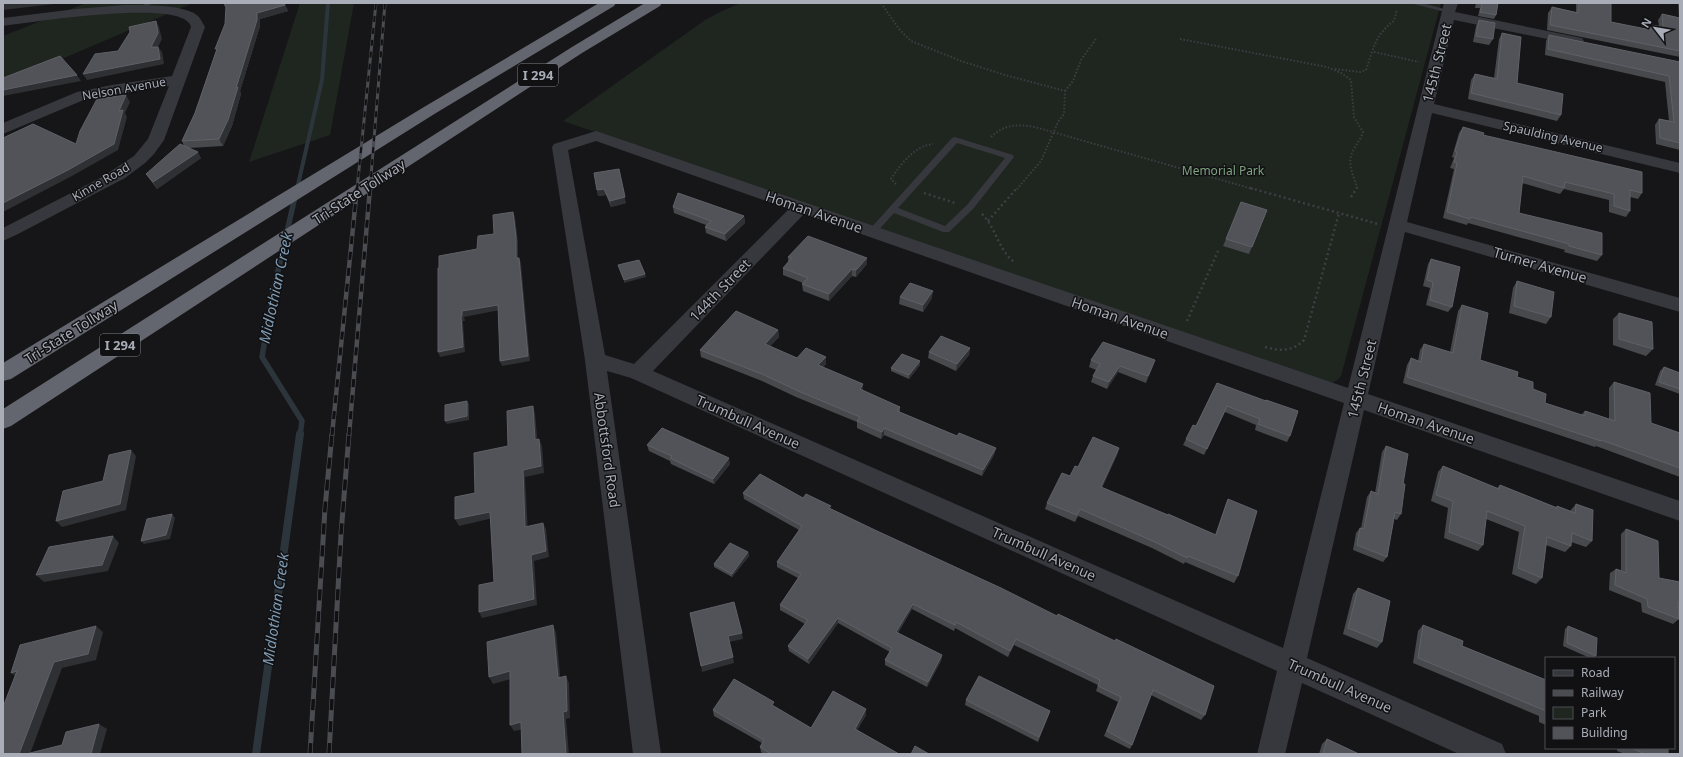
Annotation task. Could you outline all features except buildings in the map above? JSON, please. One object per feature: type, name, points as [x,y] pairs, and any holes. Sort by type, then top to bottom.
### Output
[{"type":"highway","name":"Tri-State Tollway","points":[[3,373],[430,110],[609,3]]},
{"type":"highway","name":"Tri-State Tollway","points":[[3,420],[577,50],[655,3]]},
{"type":"street","points":[[3,22],[148,4]]},
{"type":"street","name":"Kinne Road","points":[[3,235],[115,176],[141,158],[156,140],[198,27],[198,21],[194,16],[188,13],[172,8],[148,4]]},
{"type":"street","points":[[1450,9],[1587,43]]},
{"type":"street","name":"145th Street","points":[[1271,754],[1450,9]]},
{"type":"street","name":"Nelson Avenue","points":[[3,129],[82,95],[112,89],[179,80]]},
{"type":"street","name":"Spaulding Avenue","points":[[1426,107],[1680,168]]},
{"type":"street","name":"Homan Avenue","points":[[560,147],[596,136],[1680,511]]},
{"type":"street","name":"Abbottsford Road","points":[[560,147],[595,360],[647,754]]},
{"type":"street","name":"144th Street","points":[[638,373],[801,208]]},
{"type":"street","name":"Turner Avenue","points":[[1398,227],[1680,305]]},
{"type":"street","name":"Trumbull Avenue","points":[[595,360],[638,373],[1492,754]]},
{"type":"lane","points":[[1413,3],[1450,9]]},
{"type":"lane","points":[[872,232],[892,209],[910,189],[955,140],[1010,157],[970,207],[946,230],[892,209]]},
{"type":"path","points":[[881,3],[899,29],[911,41],[969,63],[1065,91]]},
{"type":"path","points":[[1180,39],[1330,69],[1360,72],[1366,70],[1374,52],[1378,37],[1384,28],[1394,21],[1397,9]]},
{"type":"path","points":[[988,221],[1041,160],[1064,114],[1065,91],[1073,81],[1081,60],[1096,39]]},
{"type":"path","points":[[1374,52],[1424,63]]},
{"type":"path","points":[[1330,69],[1351,80],[1354,117],[1363,132],[1361,142],[1353,150],[1349,161],[1357,187],[1351,198]]},
{"type":"path","points":[[979,147],[1001,128],[1012,125],[1024,125],[1054,132],[1339,213],[1398,227]]},
{"type":"path","points":[[948,148],[927,143],[916,150],[891,179],[898,185],[970,207],[980,212],[988,221],[1002,251],[1018,264]]},
{"type":"path","points":[[1259,345],[1286,350],[1299,346],[1304,340],[1339,213]]},
{"type":"path","points":[[1194,323],[1187,321],[1218,251]]},
{"type":"green space","points":[[86,3],[193,3],[3,84],[3,36]]},
{"type":"green space","points":[[300,3],[354,3],[330,135],[249,162]]},
{"type":"green space","name":"Memorial Park","points":[[741,3],[1441,3],[1341,376],[1335,382],[1331,383],[1320,381],[563,121],[705,20]]},
{"type":"waterway","name":"Midlothian Creek","points":[[297,189],[322,80],[328,3]]},
{"type":"waterway","name":"Midlothian Creek","points":[[297,188],[272,297],[262,357],[302,421],[300,435]]},
{"type":"waterway","name":"Midlothian Creek","points":[[256,754],[300,434]]},
{"type":"railway","points":[[357,189],[376,3]]},
{"type":"railway","points":[[370,189],[385,3]]},
{"type":"railway","points":[[332,435],[357,188]]},
{"type":"railway","points":[[349,435],[370,188]]},
{"type":"railway","points":[[310,754],[325,508],[332,434]]},
{"type":"railway","points":[[329,754],[341,534],[349,434]]}]
